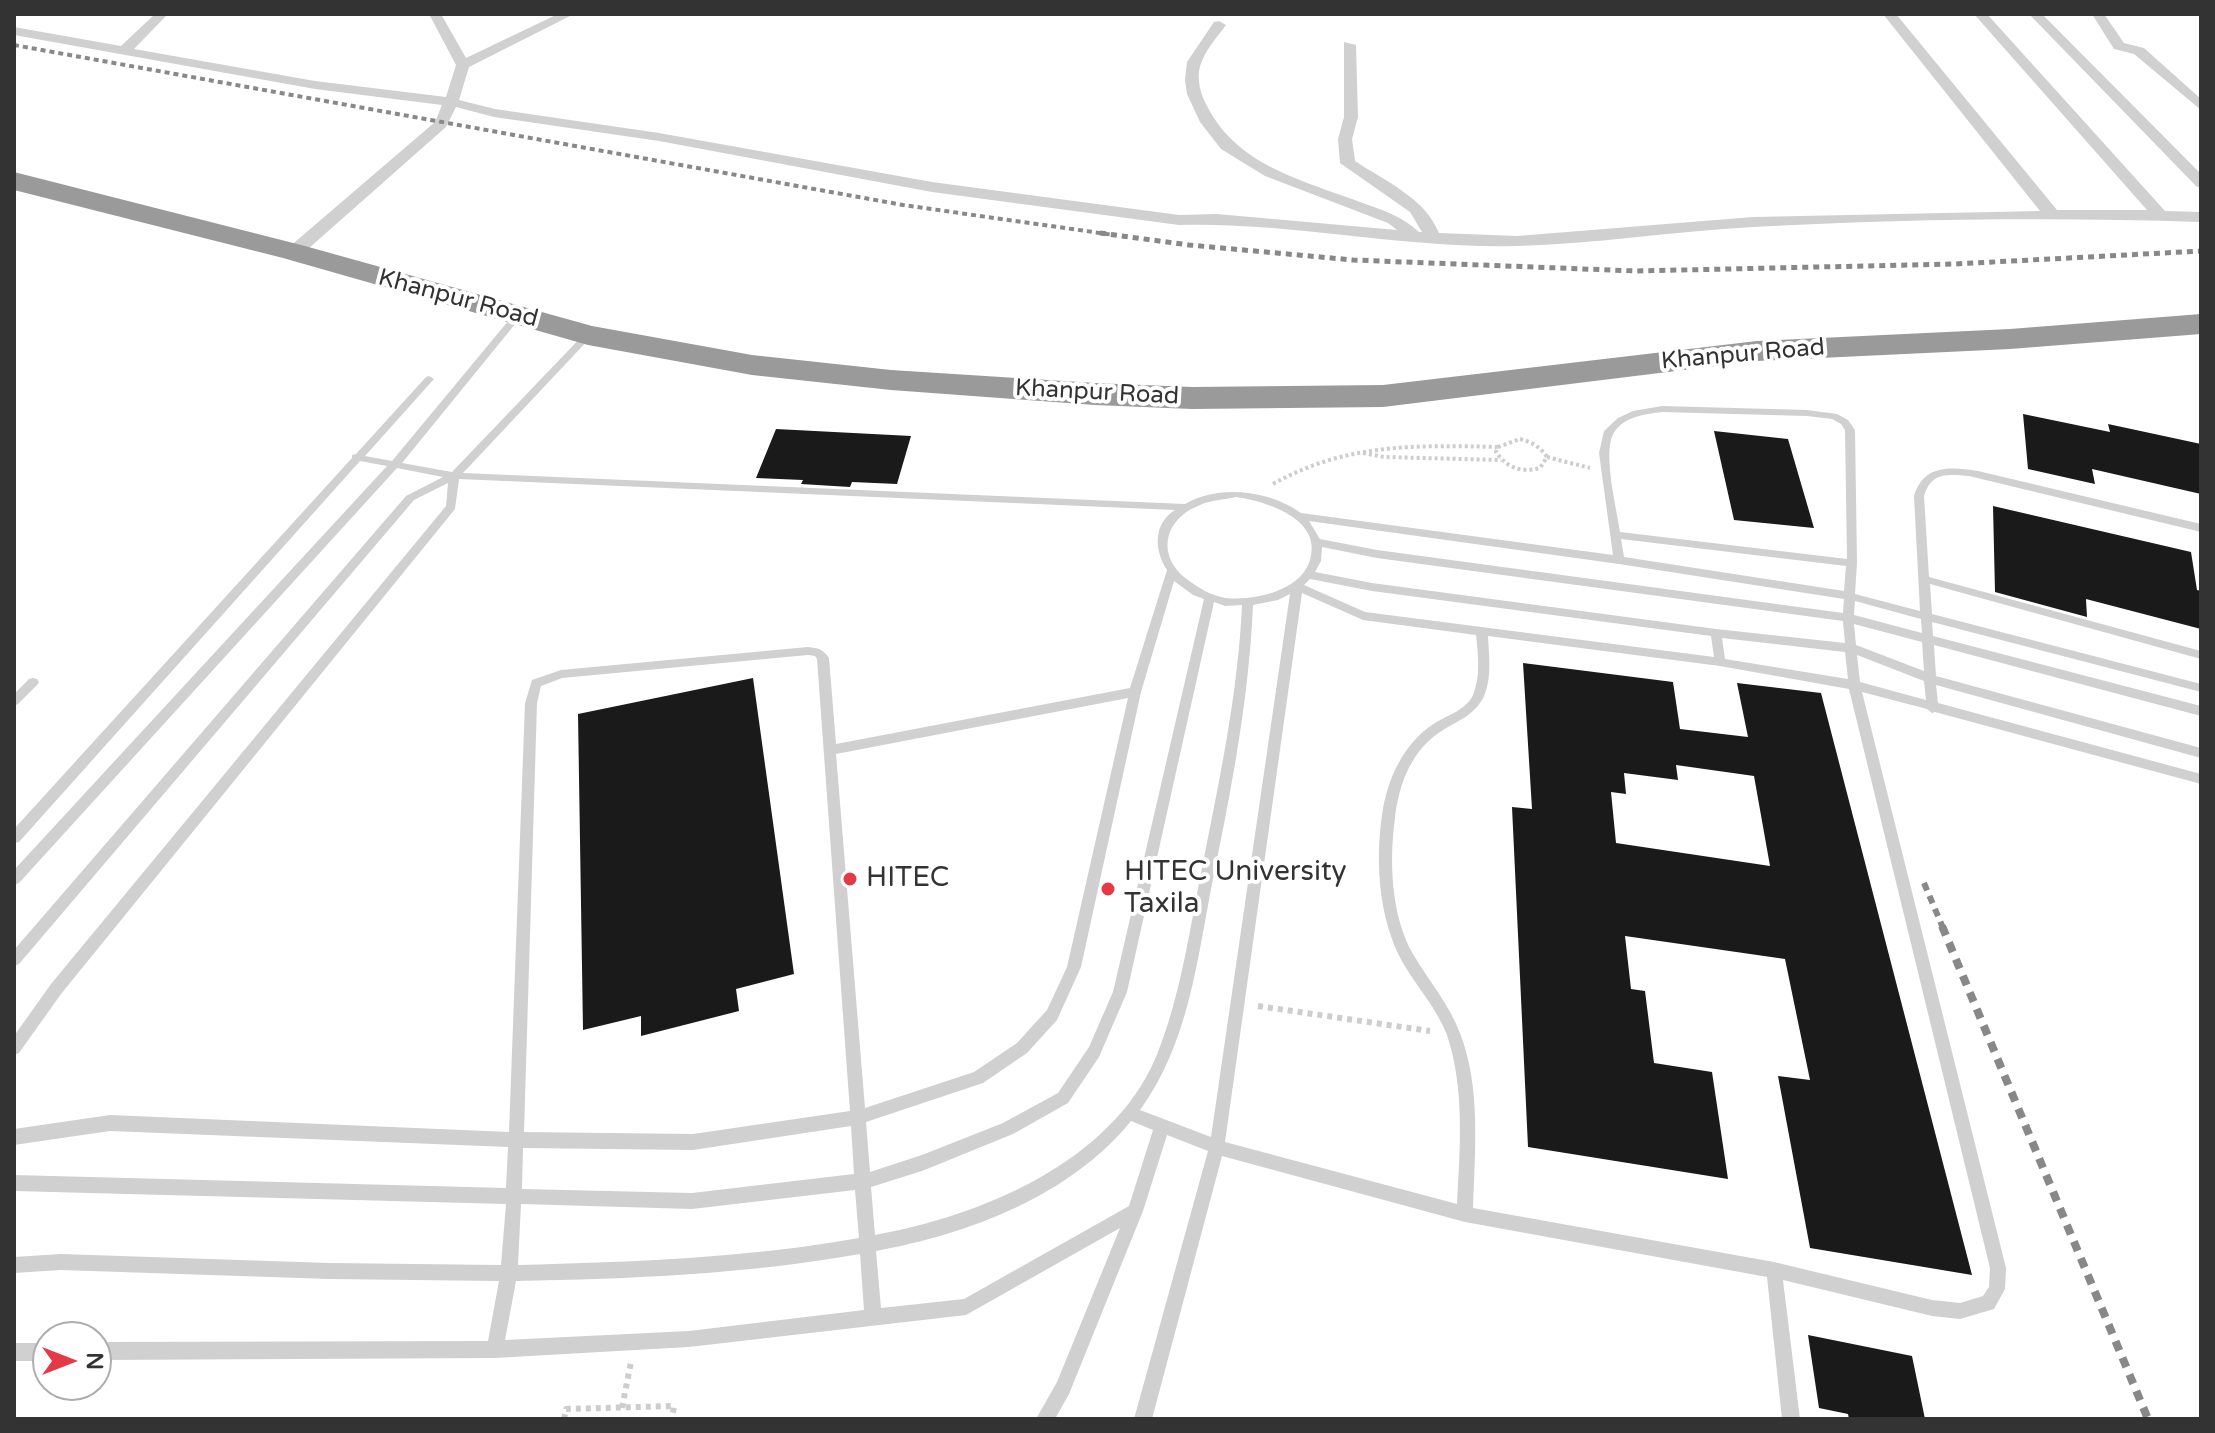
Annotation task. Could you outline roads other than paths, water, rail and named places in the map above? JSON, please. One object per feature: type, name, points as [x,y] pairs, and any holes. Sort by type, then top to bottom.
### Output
[{"type":"highway","name":"Khanpur Road","points":[[14,181],[294,252],[588,335],[752,365],[891,380],[1095,394],[1332,399],[1383,396],[1757,351],[2010,339],[2201,324]]},
{"type":"street","points":[[124,51],[162,14]]},
{"type":"street","points":[[294,252],[441,124],[452,102],[463,65],[435,14]]},
{"type":"street","points":[[463,65],[568,14]]},
{"type":"street","points":[[1889,14],[2053,216]]},
{"type":"street","points":[[1980,14],[2161,216]]},
{"type":"street","points":[[2035,14],[2201,183]]},
{"type":"street","points":[[2098,14],[2119,46],[2139,51],[2201,106]]},
{"type":"street","points":[[1219,25],[1194,62],[1192,80],[1194,94],[1207,122],[1226,146],[1270,173],[1394,220],[1424,237]]},
{"type":"street","points":[[14,31],[315,85],[452,102],[494,113],[659,137],[932,187],[1179,220],[1217,219],[1424,237],[1517,241],[1753,222],[2053,216],[2201,217]]},
{"type":"street","points":[[1349,45],[1351,117],[1346,124],[1345,145],[1348,163],[1416,209],[1425,219],[1424,237]]},
{"type":"lane","points":[[14,879],[395,464],[517,316]]},
{"type":"lane","points":[[14,960],[410,498],[454,476],[588,335]]},
{"type":"lane","points":[[14,838],[429,379]]},
{"type":"lane","points":[[1129,1113],[1217,1147],[1465,1214],[1774,1270],[1932,1308],[1960,1311],[1988,1303],[1997,1289],[1998,1268],[1854,685],[1848,618],[1852,563],[1850,430],[1845,422],[1834,416],[1676,410],[1636,413],[1609,431],[1604,453],[1619,560]]},
{"type":"lane","points":[[356,457],[454,476],[1183,507],[1217,495],[1256,496],[1275,502],[1298,516],[1313,534],[1316,562],[1297,587],[1281,595],[1248,603],[1210,596],[1183,584],[1163,558],[1160,544],[1163,530],[1183,507]]},
{"type":"lane","points":[[1932,708],[1919,496],[1921,484],[1928,476],[1940,473],[1978,474],[2201,528]]},
{"type":"lane","points":[[14,1048],[56,989],[451,507],[454,476]]},
{"type":"lane","points":[[1298,516],[1619,560],[1849,596],[2201,688]]},
{"type":"lane","points":[[1615,535],[1852,563]]},
{"type":"lane","points":[[1315,542],[1377,554],[1848,618],[2201,711]]},
{"type":"lane","points":[[14,1137],[110,1123],[517,1140],[693,1142],[859,1117],[978,1078],[1022,1048],[1052,1015],[1074,967],[1135,692],[1171,572]]},
{"type":"lane","points":[[1309,575],[1372,587],[1851,648],[1932,679],[2201,753]]},
{"type":"lane","points":[[1924,579],[2201,655]]},
{"type":"lane","points":[[1297,587],[1363,616],[1720,662],[1854,685],[2201,779]]},
{"type":"lane","points":[[1143,1419],[1217,1147],[1297,587]]},
{"type":"lane","points":[[14,1183],[692,1201],[865,1181],[922,1163],[1008,1129],[1063,1098],[1094,1052],[1120,992],[1210,596]]},
{"type":"lane","points":[[14,1265],[61,1262],[509,1274],[691,1268],[869,1247],[958,1225],[1014,1202],[1099,1147],[1129,1113],[1163,1058],[1185,981],[1235,736],[1247,638],[1248,603]]},
{"type":"lane","points":[[1465,1214],[1464,1103],[1454,1035],[1427,984],[1403,949],[1392,917],[1386,849],[1391,795],[1408,753],[1435,729],[1461,717],[1475,702],[1483,683],[1482,632]]},
{"type":"lane","points":[[1716,633],[1720,662]]},
{"type":"lane","points":[[495,1349],[509,1274],[514,1197],[531,703],[536,683],[561,674],[818,652],[823,658],[873,1317]]},
{"type":"lane","points":[[14,701],[33,682]]},
{"type":"lane","points":[[830,750],[1135,692]]},
{"type":"lane","points":[[1045,1419],[1063,1388],[1135,1211],[1162,1127]]},
{"type":"lane","points":[[112,1351],[495,1349],[635,1342],[689,1339],[966,1307],[1135,1211]]},
{"type":"lane","points":[[1774,1270],[1791,1419]]},
{"type":"railway","points":[[14,45],[903,205],[1114,235]]},
{"type":"railway","points":[[1100,233],[1189,245],[1353,260],[1636,271],[1955,264],[2201,251]]},
{"type":"railway","points":[[1924,883],[1943,928]]},
{"type":"railway","points":[[1942,926],[2148,1419]]},
{"type":"place","name":"HITEC","points":[[850,879]]},
{"type":"place","name":"HITEC University Taxila","points":[[1108,889]]}]
